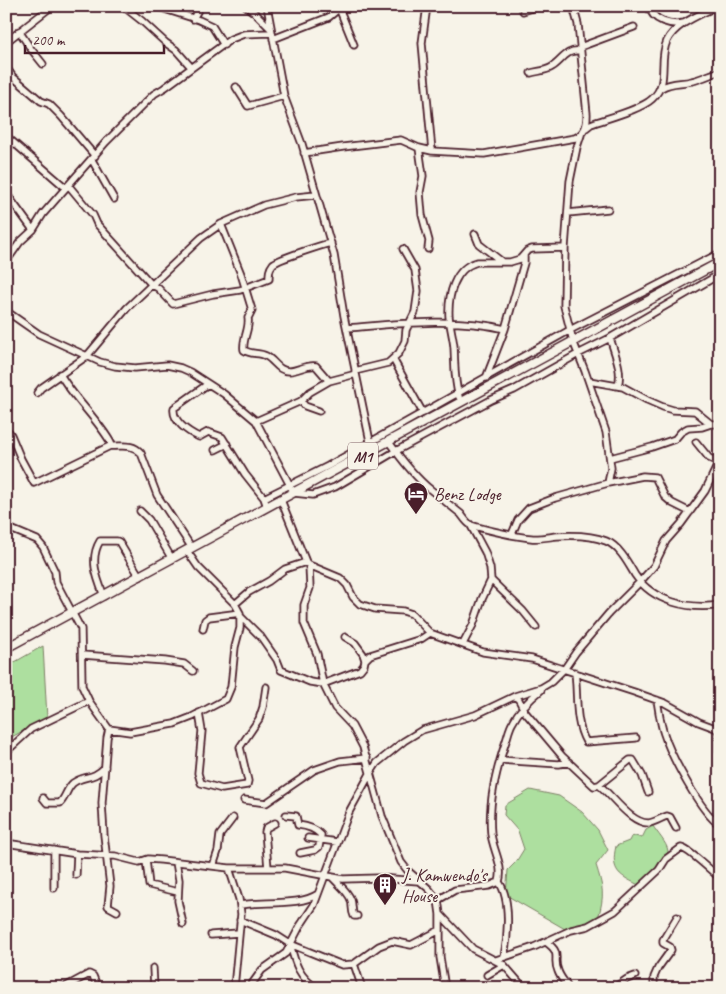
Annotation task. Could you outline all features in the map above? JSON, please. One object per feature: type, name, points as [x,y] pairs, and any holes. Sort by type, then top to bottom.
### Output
[{"type":"highway","name":"M1","points":[[6,648],[389,442],[460,398],[483,390],[720,262]]},
{"type":"street","points":[[6,42],[52,6]]},
{"type":"street","points":[[123,6],[176,50],[191,67]]},
{"type":"street","points":[[155,6],[214,28],[224,45]]},
{"type":"street","points":[[193,19],[200,6]]},
{"type":"street","points":[[246,6],[256,14],[272,34]]},
{"type":"street","points":[[268,6],[284,96],[332,243],[355,373],[372,451]]},
{"type":"street","points":[[427,6],[422,42],[432,151]]},
{"type":"street","points":[[523,11],[539,6]]},
{"type":"street","points":[[573,6],[578,24],[584,76],[587,114],[586,128]]},
{"type":"street","points":[[649,6],[651,13],[658,19],[673,24],[684,23]]},
{"type":"street","points":[[661,88],[667,41],[684,23],[716,6]]},
{"type":"street","points":[[6,262],[20,242],[33,230],[43,214],[154,94],[231,39],[244,34],[272,34],[329,17],[341,7],[354,45]]},
{"type":"street","points":[[531,73],[551,68],[571,51],[634,26]]},
{"type":"street","points":[[19,31],[43,64]]},
{"type":"street","points":[[6,67],[13,77],[41,101],[49,104],[61,116],[93,158],[114,199]]},
{"type":"street","points":[[608,483],[611,474],[608,441],[589,381],[572,341],[564,306],[565,248],[571,174],[577,147],[581,135],[591,124],[644,104],[667,84],[678,81],[691,81],[720,71]]},
{"type":"street","points":[[236,87],[248,106],[284,96]]},
{"type":"street","points":[[304,153],[401,140],[419,148],[432,151],[484,154],[569,141],[581,135]]},
{"type":"street","points":[[6,136],[68,187],[93,215],[97,224],[152,285],[158,288],[173,304],[246,289],[269,279],[269,270],[274,263],[318,246],[332,243]]},
{"type":"street","points":[[419,148],[423,176],[420,192],[422,215],[429,241],[428,249]]},
{"type":"street","points":[[6,193],[33,230]]},
{"type":"street","points":[[37,393],[86,356],[127,308],[201,238],[222,224],[270,203],[316,195]]},
{"type":"street","points":[[568,213],[608,209]]},
{"type":"street","points":[[222,224],[252,310],[248,318],[249,322],[243,342],[244,350],[249,353],[266,356],[279,369],[286,371],[316,366],[329,381]]},
{"type":"street","points":[[475,234],[479,244],[501,261]]},
{"type":"street","points":[[460,398],[455,380],[454,348],[449,310],[451,292],[461,272],[470,264],[515,261],[532,249],[565,248]]},
{"type":"street","points":[[256,421],[301,401],[310,392],[329,381],[393,360],[406,341],[408,324],[415,312],[418,291],[415,270],[403,249]]},
{"type":"street","points":[[264,498],[328,466],[423,413],[460,398],[486,378],[570,330],[720,253]]},
{"type":"street","points":[[483,390],[504,329],[524,263],[524,255]]},
{"type":"street","points":[[6,311],[39,334],[86,356],[115,366],[135,368],[166,366],[180,368],[208,384],[224,394],[256,421],[294,493],[313,495],[335,487],[396,451],[610,338],[720,274]]},
{"type":"street","points":[[347,328],[450,323],[481,324],[504,329]]},
{"type":"street","points":[[610,338],[620,375],[618,385]]},
{"type":"street","points":[[393,360],[423,413]]},
{"type":"street","points":[[60,374],[90,416],[101,426],[111,443],[110,446]]},
{"type":"street","points":[[589,381],[618,385],[668,409],[695,411],[711,424]]},
{"type":"street","points":[[208,384],[174,408],[175,417],[188,432],[199,437],[208,432],[222,437],[245,474],[264,498],[268,507]]},
{"type":"street","points":[[301,401],[305,406],[319,411]]},
{"type":"street","points":[[610,458],[675,439],[688,428],[702,428],[711,424],[720,424]]},
{"type":"street","points":[[6,431],[9,432],[34,483],[110,446],[122,444],[137,449],[141,453],[157,495],[190,549],[198,567],[235,604],[240,615],[261,637],[277,660],[281,670],[310,682],[323,684],[360,670],[370,655],[421,639],[430,632]]},
{"type":"street","points":[[389,442],[417,476],[470,524],[485,552],[490,568],[491,580],[482,598],[473,625],[463,644]]},
{"type":"street","points":[[504,956],[508,935],[508,921],[502,891],[498,882],[500,866],[491,836],[490,822],[494,786],[512,722],[522,708],[565,668],[609,613],[654,566],[666,541],[690,512],[708,485],[719,462],[709,458],[696,442]]},
{"type":"street","points":[[215,450],[227,444]]},
{"type":"street","points":[[512,534],[518,520],[529,508],[555,498],[608,483],[652,476],[657,479],[662,492],[672,503],[690,512]]},
{"type":"street","points":[[280,500],[308,564],[310,588],[304,605],[304,623],[317,654],[323,684],[335,708],[356,733],[367,758],[382,816],[391,842],[401,862],[438,900],[440,914],[440,957],[445,988]]},
{"type":"street","points":[[140,510],[149,520],[172,559]]},
{"type":"street","points":[[470,524],[530,538],[575,536],[606,540],[622,555],[640,582],[656,594],[671,601],[703,608],[720,605]]},
{"type":"street","points":[[6,527],[40,542],[55,572],[56,582],[81,629],[82,686],[89,701],[109,729],[135,732],[174,724],[199,713],[228,696],[233,676],[240,615]]},
{"type":"street","points":[[104,596],[96,575],[95,562],[95,554],[100,541],[119,542],[140,576]]},
{"type":"street","points":[[235,604],[249,592],[269,581],[284,568],[308,564],[340,578],[360,604],[375,609],[403,611],[412,614],[430,632],[483,652],[532,659],[565,668],[657,700],[719,732],[720,752]]},
{"type":"street","points":[[491,580],[523,611],[536,627]]},
{"type":"street","points":[[203,629],[205,620],[209,617],[240,615]]},
{"type":"street","points":[[344,638],[358,645],[365,660]]},
{"type":"street","points":[[82,655],[165,661],[184,664],[193,670]]},
{"type":"street","points":[[575,672],[576,705],[581,731],[586,742],[636,738]]},
{"type":"street","points":[[199,713],[202,731],[198,773],[200,783],[222,789],[247,785],[248,781],[240,747],[259,719],[266,686]]},
{"type":"street","points":[[249,988],[262,970],[286,953],[314,905],[353,804],[371,772],[395,748],[417,732],[475,715],[515,696],[546,686]]},
{"type":"street","points":[[515,696],[522,704],[522,708],[569,762],[594,786],[599,786],[638,821],[650,823],[667,816],[670,817],[676,828]]},
{"type":"street","points":[[657,700],[663,732],[680,769],[694,795],[720,825]]},
{"type":"street","points":[[6,752],[27,731],[89,701]]},
{"type":"street","points":[[109,729],[102,808],[110,886],[108,906],[117,911]]},
{"type":"street","points":[[244,800],[266,803],[314,770],[334,762],[367,758]]},
{"type":"street","points":[[500,760],[559,764],[569,762]]},
{"type":"street","points":[[599,786],[630,760],[633,760],[642,775],[648,792]]},
{"type":"street","points":[[43,798],[48,803],[60,803],[73,783],[94,776],[105,768]]},
{"type":"street","points":[[286,815],[296,816],[298,825],[306,826],[321,835],[319,847],[315,850],[300,853]]},
{"type":"street","points":[[213,866],[218,852],[220,835],[233,818]]},
{"type":"street","points":[[268,868],[265,832],[266,828],[275,823]]},
{"type":"street","points":[[308,838],[337,842]]},
{"type":"street","points":[[6,843],[77,854],[107,855],[139,862],[146,860],[176,862],[229,868],[286,868],[344,879],[379,878],[418,881]]},
{"type":"street","points":[[496,960],[534,948],[571,930],[588,926],[618,909],[659,870],[666,859],[681,848],[685,849],[719,877]]},
{"type":"street","points":[[54,850],[54,888]]},
{"type":"street","points":[[76,875],[77,854]]},
{"type":"street","points":[[146,860],[150,885],[178,892]]},
{"type":"street","points":[[176,862],[179,880],[178,901],[183,924]]},
{"type":"street","points":[[229,868],[240,905],[234,988]]},
{"type":"street","points":[[332,877],[348,894],[352,902],[351,910],[354,916],[357,916]]},
{"type":"street","points":[[438,900],[455,890],[489,886],[498,882]]},
{"type":"street","points":[[240,905],[257,902],[310,900],[318,894]]},
{"type":"street","points":[[440,914],[473,949],[504,965],[524,988]]},
{"type":"street","points":[[654,988],[654,977],[658,968],[671,950],[663,943],[663,940],[677,917]]},
{"type":"street","points":[[240,920],[276,935],[290,944],[342,965],[354,964],[379,946],[392,941],[411,945],[440,930]]},
{"type":"street","points":[[211,935],[238,933]]},
{"type":"street","points":[[546,942],[555,951],[557,970],[567,986]]},
{"type":"street","points":[[290,944],[301,975],[317,988]]},
{"type":"street","points":[[354,964],[362,988]]},
{"type":"street","points":[[487,976],[504,965]]},
{"type":"street","points":[[153,968],[154,988]]},
{"type":"street","points":[[63,988],[90,974],[93,976],[98,988]]},
{"type":"street","points":[[614,988],[635,976]]},
{"type":"green space","points":[[43,646],[47,718],[6,740],[6,667]]},
{"type":"green space","points":[[530,790],[559,796],[582,812],[598,830],[608,850],[596,865],[602,891],[602,903],[598,918],[577,928],[565,929],[506,895],[508,870],[516,862],[524,849],[518,831],[504,815],[505,805]]},
{"type":"green space","points":[[653,826],[668,851],[665,860],[658,870],[641,886],[618,872],[614,862],[614,855],[616,846],[629,841],[631,837],[642,838],[646,830]]},
{"type":"place","name":"Benz Lodge","points":[[416,515]]},
{"type":"place","name":"J. Kamwendo's House","points":[[385,906]]}]
